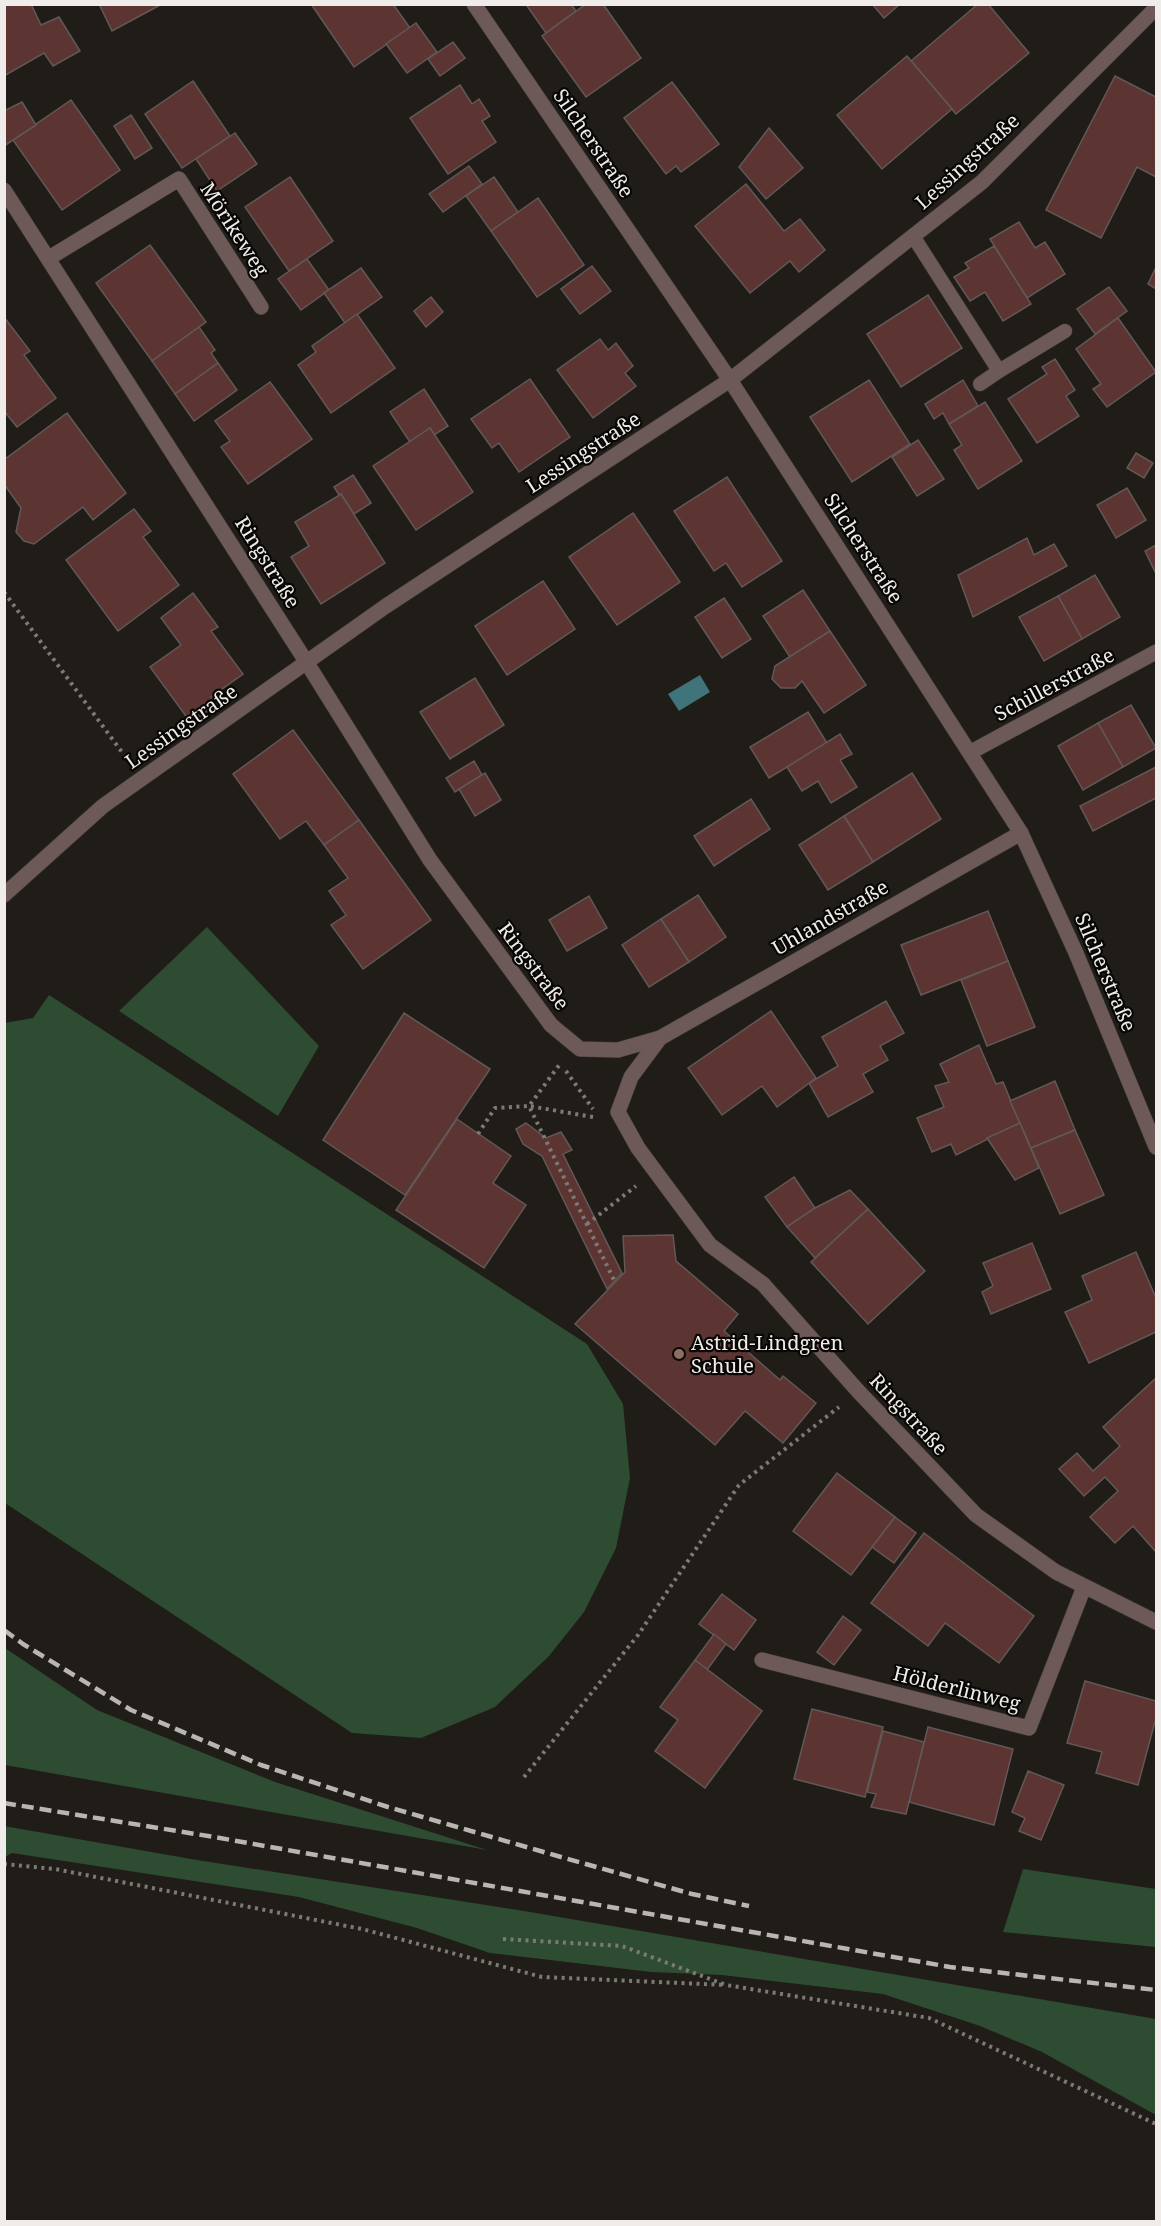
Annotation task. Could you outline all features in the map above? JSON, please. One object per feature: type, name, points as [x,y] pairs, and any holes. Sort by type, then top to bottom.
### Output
[{"type":"street","name":"Silcherstraße","points":[[474,4],[730,380],[1021,833],[1076,952],[1156,1147]]},
{"type":"street","name":"Lessingstraße","points":[[4,896],[103,806],[386,606],[730,380],[982,182],[1156,8]]},
{"type":"street","name":"Mörikeweg","points":[[49,258],[179,179],[261,307]]},
{"type":"street","name":"Ringstraße","points":[[4,190],[307,663],[430,860],[551,1025],[580,1049],[618,1050],[660,1038]]},
{"type":"street","name":"Schillerstraße","points":[[971,752],[1156,652]]},
{"type":"street","name":"Uhlandstraße","points":[[660,1038],[1021,833]]},
{"type":"street","name":"Ringstraße","points":[[660,1038],[631,1077],[618,1112],[638,1148],[710,1245],[763,1284],[858,1391],[976,1515],[1056,1572],[1156,1622]]},
{"type":"street","name":"Hölderlinweg","points":[[762,1660],[1029,1728],[1084,1587]]},
{"type":"lane","points":[[913,236],[999,371]]},
{"type":"lane","points":[[980,384],[1065,331]]},
{"type":"path","points":[[4,592],[142,779]]},
{"type":"path","points":[[529,1106],[560,1063]]},
{"type":"path","points":[[529,1106],[615,1282]]},
{"type":"path","points":[[478,1134],[495,1108],[529,1106],[600,1119]]},
{"type":"path","points":[[586,1224],[643,1180]]},
{"type":"path","points":[[524,1777],[638,1635],[739,1485],[858,1391]]},
{"type":"path","points":[[4,1864],[55,1869],[362,1929],[542,1977],[726,1985],[929,2018],[1156,2124]]},
{"type":"path","points":[[503,1939],[622,1946],[726,1985]]},
{"type":"green space","points":[[207,927],[319,1046],[278,1116],[119,1011]]},
{"type":"green space","points":[[49,995],[587,1344],[623,1404],[630,1478],[616,1548],[584,1612],[549,1656],[495,1707],[421,1738],[352,1733],[5,1503],[5,1023],[33,1018]]},
{"type":"green space","points":[[5,1648],[97,1710],[275,1782],[487,1850],[5,1765]]},
{"type":"green space","points":[[4,1826],[191,1859],[524,1911],[1156,2019],[1156,2115],[1042,2052],[980,2026],[883,1994],[722,1975],[651,1972],[490,1953],[417,1928],[299,1897],[12,1853],[5,1857]]},
{"type":"green space","points":[[1023,1869],[1156,1889],[1156,1947],[1003,1932]]},
{"type":"water","points":[[700,675],[710,692],[679,711],[668,694]]},
{"type":"building","points":[[4,4],[31,4],[41,25],[59,17],[80,51],[53,66],[44,53],[4,76]]},
{"type":"building","points":[[99,4],[162,4],[112,31]]},
{"type":"building","points":[[311,4],[393,4],[410,28],[354,67]]},
{"type":"building","points":[[530,4],[571,4],[576,11],[546,33],[527,6]]},
{"type":"building","points":[[586,4],[603,4],[641,58],[586,97],[542,36]]},
{"type":"building","points":[[872,4],[900,4],[884,18]]},
{"type":"building","points":[[978,4],[988,4],[1029,53],[956,114],[911,61]]},
{"type":"building","points":[[416,23],[437,52],[407,73],[386,44]]},
{"type":"building","points":[[453,42],[465,58],[440,76],[428,59]]},
{"type":"building","points":[[907,56],[952,109],[882,169],[837,115]]},
{"type":"building","points":[[1115,76],[1156,97],[1156,177],[1137,167],[1101,238],[1046,210]]},
{"type":"building","points":[[193,81],[230,136],[182,168],[145,114]]},
{"type":"building","points":[[672,82],[719,144],[681,172],[676,166],[666,174],[624,118]]},
{"type":"building","points":[[460,85],[472,104],[479,99],[490,116],[482,121],[496,142],[448,174],[410,118]]},
{"type":"building","points":[[71,100],[120,170],[62,210],[13,140]]},
{"type":"building","points":[[22,102],[36,125],[4,146],[4,111]]},
{"type":"building","points":[[131,115],[152,148],[135,159],[114,126]]},
{"type":"building","points":[[769,128],[803,168],[766,199],[739,167]]},
{"type":"building","points":[[235,133],[257,164],[217,191],[196,159]]},
{"type":"building","points":[[469,166],[482,184],[443,212],[429,194]]},
{"type":"building","points":[[290,177],[333,241],[289,271],[245,207]]},
{"type":"building","points":[[494,177],[518,212],[491,231],[466,196]]},
{"type":"building","points":[[746,184],[784,231],[800,219],[825,250],[799,272],[790,261],[750,293],[695,226]]},
{"type":"building","points":[[538,198],[584,265],[537,297],[491,231]]},
{"type":"building","points":[[1019,222],[1035,248],[1045,242],[1065,274],[1027,298],[990,239]]},
{"type":"building","points":[[150,245],[206,322],[152,361],[96,283]]},
{"type":"building","points":[[994,246],[1031,304],[1003,321],[985,292],[970,301],[954,277],[969,268],[965,263]]},
{"type":"building","points":[[307,259],[329,290],[301,310],[278,279]]},
{"type":"building","points":[[592,266],[611,291],[580,314],[561,289]]},
{"type":"building","points":[[1156,267],[1156,289],[1148,284]]},
{"type":"building","points":[[361,268],[382,297],[345,323],[324,293]]},
{"type":"building","points":[[1109,287],[1127,311],[1095,334],[1077,309]]},
{"type":"building","points":[[928,295],[962,348],[901,387],[867,334]]},
{"type":"building","points":[[431,297],[443,312],[426,327],[414,311]]},
{"type":"building","points":[[357,314],[395,368],[331,413],[298,365],[316,352],[312,346]]},
{"type":"building","points":[[4,317],[30,351],[24,355],[56,398],[17,427],[4,411]]},
{"type":"building","points":[[1118,318],[1156,372],[1107,407],[1093,389],[1101,384],[1076,349]]},
{"type":"building","points":[[199,327],[215,350],[211,353],[218,363],[175,394],[152,361]]},
{"type":"building","points":[[600,339],[608,350],[616,343],[633,366],[625,373],[636,386],[593,418],[557,370]]},
{"type":"building","points":[[1055,359],[1075,390],[1066,396],[1079,416],[1037,443],[1008,399],[1047,374],[1042,367]]},
{"type":"building","points":[[218,363],[237,390],[194,421],[175,394]]},
{"type":"building","points":[[530,379],[570,437],[519,472],[499,443],[492,448],[471,419]]},
{"type":"building","points":[[869,380],[910,444],[852,482],[810,417]]},
{"type":"building","points":[[963,380],[978,406],[949,424],[943,413],[934,419],[925,404]]},
{"type":"building","points":[[270,382],[312,439],[248,484],[221,447],[230,441],[215,421]]},
{"type":"building","points":[[424,389],[448,426],[434,435],[430,428],[410,442],[390,412]]},
{"type":"building","points":[[985,402],[1022,461],[978,489],[954,450],[962,445],[949,424]]},
{"type":"building","points":[[67,413],[126,493],[93,520],[83,507],[34,544],[24,541],[16,532],[21,508],[4,484],[4,460]]},
{"type":"building","points":[[430,428],[473,492],[416,530],[373,466]]},
{"type":"building","points":[[918,440],[944,479],[917,496],[892,457]]},
{"type":"building","points":[[1136,453],[1153,463],[1144,478],[1127,468]]},
{"type":"building","points":[[353,475],[371,503],[354,514],[334,487]]},
{"type":"building","points":[[727,477],[782,561],[742,587],[726,563],[714,571],[674,511]]},
{"type":"building","points":[[1127,488],[1146,520],[1116,538],[1097,505]]},
{"type":"building","points":[[341,494],[385,563],[321,604],[291,557],[309,546],[295,522]]},
{"type":"building","points":[[134,509],[151,531],[143,537],[179,585],[118,631],[66,560]]},
{"type":"building","points":[[633,513],[680,582],[617,625],[569,557]]},
{"type":"building","points":[[1027,538],[1034,555],[1054,544],[1067,566],[973,617],[958,575]]},
{"type":"building","points":[[1156,545],[1156,574],[1145,551]]},
{"type":"building","points":[[1095,575],[1120,617],[1082,639],[1058,596]]},
{"type":"building","points":[[543,581],[575,629],[507,675],[475,626]]},
{"type":"building","points":[[803,590],[830,631],[790,657],[763,616]]},
{"type":"building","points":[[193,593],[218,627],[211,631],[243,674],[211,697],[217,704],[191,723],[150,667],[181,645],[161,618]]},
{"type":"building","points":[[1058,596],[1082,639],[1044,661],[1019,617]]},
{"type":"building","points":[[724,598],[751,639],[722,658],[695,617]]},
{"type":"building","points":[[830,631],[866,685],[824,713],[802,681],[795,688],[781,688],[772,679],[775,666]]},
{"type":"building","points":[[475,678],[504,725],[450,759],[420,712]]},
{"type":"building","points":[[1131,705],[1156,748],[1123,767],[1098,723]]},
{"type":"building","points":[[808,712],[827,743],[769,778],[750,747]]},
{"type":"building","points":[[1098,723],[1123,767],[1083,790],[1058,746]]},
{"type":"building","points":[[293,730],[359,820],[324,845],[306,821],[280,839],[233,774]]},
{"type":"building","points":[[840,734],[852,754],[840,760],[857,787],[831,803],[818,781],[802,791],[787,767]]},
{"type":"building","points":[[474,761],[482,775],[455,792],[446,778]]},
{"type":"building","points":[[1156,767],[1156,798],[1093,831],[1080,806]]},
{"type":"building","points":[[485,773],[501,800],[475,816],[459,789]]},
{"type":"building","points":[[912,773],[941,819],[873,862],[844,816]]},
{"type":"building","points":[[751,799],[770,829],[714,866],[694,836]]},
{"type":"building","points":[[844,816],[873,862],[828,890],[799,845]]},
{"type":"building","points":[[359,820],[431,920],[363,969],[331,925],[346,915],[329,891],[348,878],[324,845]]},
{"type":"building","points":[[698,895],[726,937],[689,962],[661,919]]},
{"type":"building","points":[[589,896],[607,928],[567,951],[549,920]]},
{"type":"building","points":[[988,911],[1008,961],[921,995],[901,945]]},
{"type":"building","points":[[661,919],[689,962],[649,987],[622,945]]},
{"type":"building","points":[[1008,961],[1035,1027],[987,1046],[961,980]]},
{"type":"building","points":[[886,1001],[904,1033],[880,1046],[888,1060],[863,1074],[873,1092],[828,1117],[809,1083],[838,1066],[822,1037]]},
{"type":"building","points":[[771,1011],[816,1078],[777,1107],[762,1086],[722,1115],[688,1068]]},
{"type":"building","points":[[404,1013],[490,1069],[405,1195],[323,1140]]},
{"type":"building","points":[[979,1045],[996,1084],[1003,1082],[1020,1123],[956,1155],[951,1144],[932,1152],[917,1118],[944,1107],[935,1086],[949,1082],[940,1064]]},
{"type":"building","points":[[1055,1081],[1075,1130],[1031,1148],[1010,1101]]},
{"type":"building","points":[[457,1119],[511,1156],[493,1183],[526,1205],[484,1268],[396,1210]]},
{"type":"building","points":[[526,1123],[546,1138],[561,1132],[572,1150],[563,1154],[622,1273],[607,1289],[542,1156],[523,1144],[516,1129]]},
{"type":"building","points":[[1020,1123],[1039,1168],[1015,1180],[987,1138]]},
{"type":"building","points":[[1075,1130],[1104,1195],[1060,1214],[1031,1148]]},
{"type":"building","points":[[794,1177],[815,1208],[787,1227],[765,1197]]},
{"type":"building","points":[[850,1190],[868,1209],[815,1258],[787,1227],[815,1208]]},
{"type":"building","points":[[868,1209],[925,1271],[868,1324],[811,1262]]},
{"type":"building","name":"Astrid-Lindgren Schule","points":[[673,1235],[676,1261],[738,1314],[724,1331],[780,1380],[783,1376],[816,1403],[783,1443],[745,1411],[715,1445],[575,1324],[625,1272],[623,1236]]},
{"type":"building","points":[[1032,1243],[1051,1289],[991,1314],[982,1292],[993,1286],[983,1263]]},
{"type":"building","points":[[1136,1252],[1156,1298],[1156,1332],[1089,1363],[1065,1312],[1092,1300],[1082,1276]]},
{"type":"building","points":[[1156,1378],[1156,1552],[1133,1526],[1115,1543],[1090,1517],[1118,1491],[1105,1477],[1084,1496],[1059,1469],[1077,1453],[1093,1471],[1120,1446],[1103,1427]]},
{"type":"building","points":[[837,1473],[895,1517],[851,1575],[793,1531]]},
{"type":"building","points":[[895,1517],[916,1533],[894,1563],[872,1547]]},
{"type":"building","points":[[924,1533],[1034,1616],[999,1663],[945,1623],[928,1646],[871,1603]]},
{"type":"building","points":[[722,1594],[756,1620],[734,1650],[699,1624]]},
{"type":"building","points":[[843,1616],[861,1630],[834,1665],[817,1652]]},
{"type":"building","points":[[714,1634],[726,1644],[707,1670],[695,1660]]},
{"type":"building","points":[[695,1660],[762,1711],[705,1788],[655,1751],[678,1720],[660,1707]]},
{"type":"building","points":[[1085,1681],[1156,1701],[1156,1718],[1138,1785],[1096,1773],[1102,1752],[1067,1743]]},
{"type":"building","points":[[812,1709],[883,1727],[865,1797],[794,1779]]},
{"type":"building","points":[[928,1727],[1013,1749],[994,1825],[909,1802]]},
{"type":"building","points":[[883,1731],[924,1742],[906,1814],[871,1807],[876,1794],[867,1792]]},
{"type":"building","points":[[1028,1771],[1064,1785],[1041,1840],[1019,1831],[1025,1818],[1012,1812]]},
{"type":"railway","points":[[4,1630],[131,1710],[261,1765],[388,1807],[561,1857],[692,1894],[749,1906]]},
{"type":"railway","points":[[4,1803],[214,1837],[950,1967],[1156,1990]]},
{"type":"place","name":"Astrid-Lindgren Schule","points":[[679,1354]]}]
